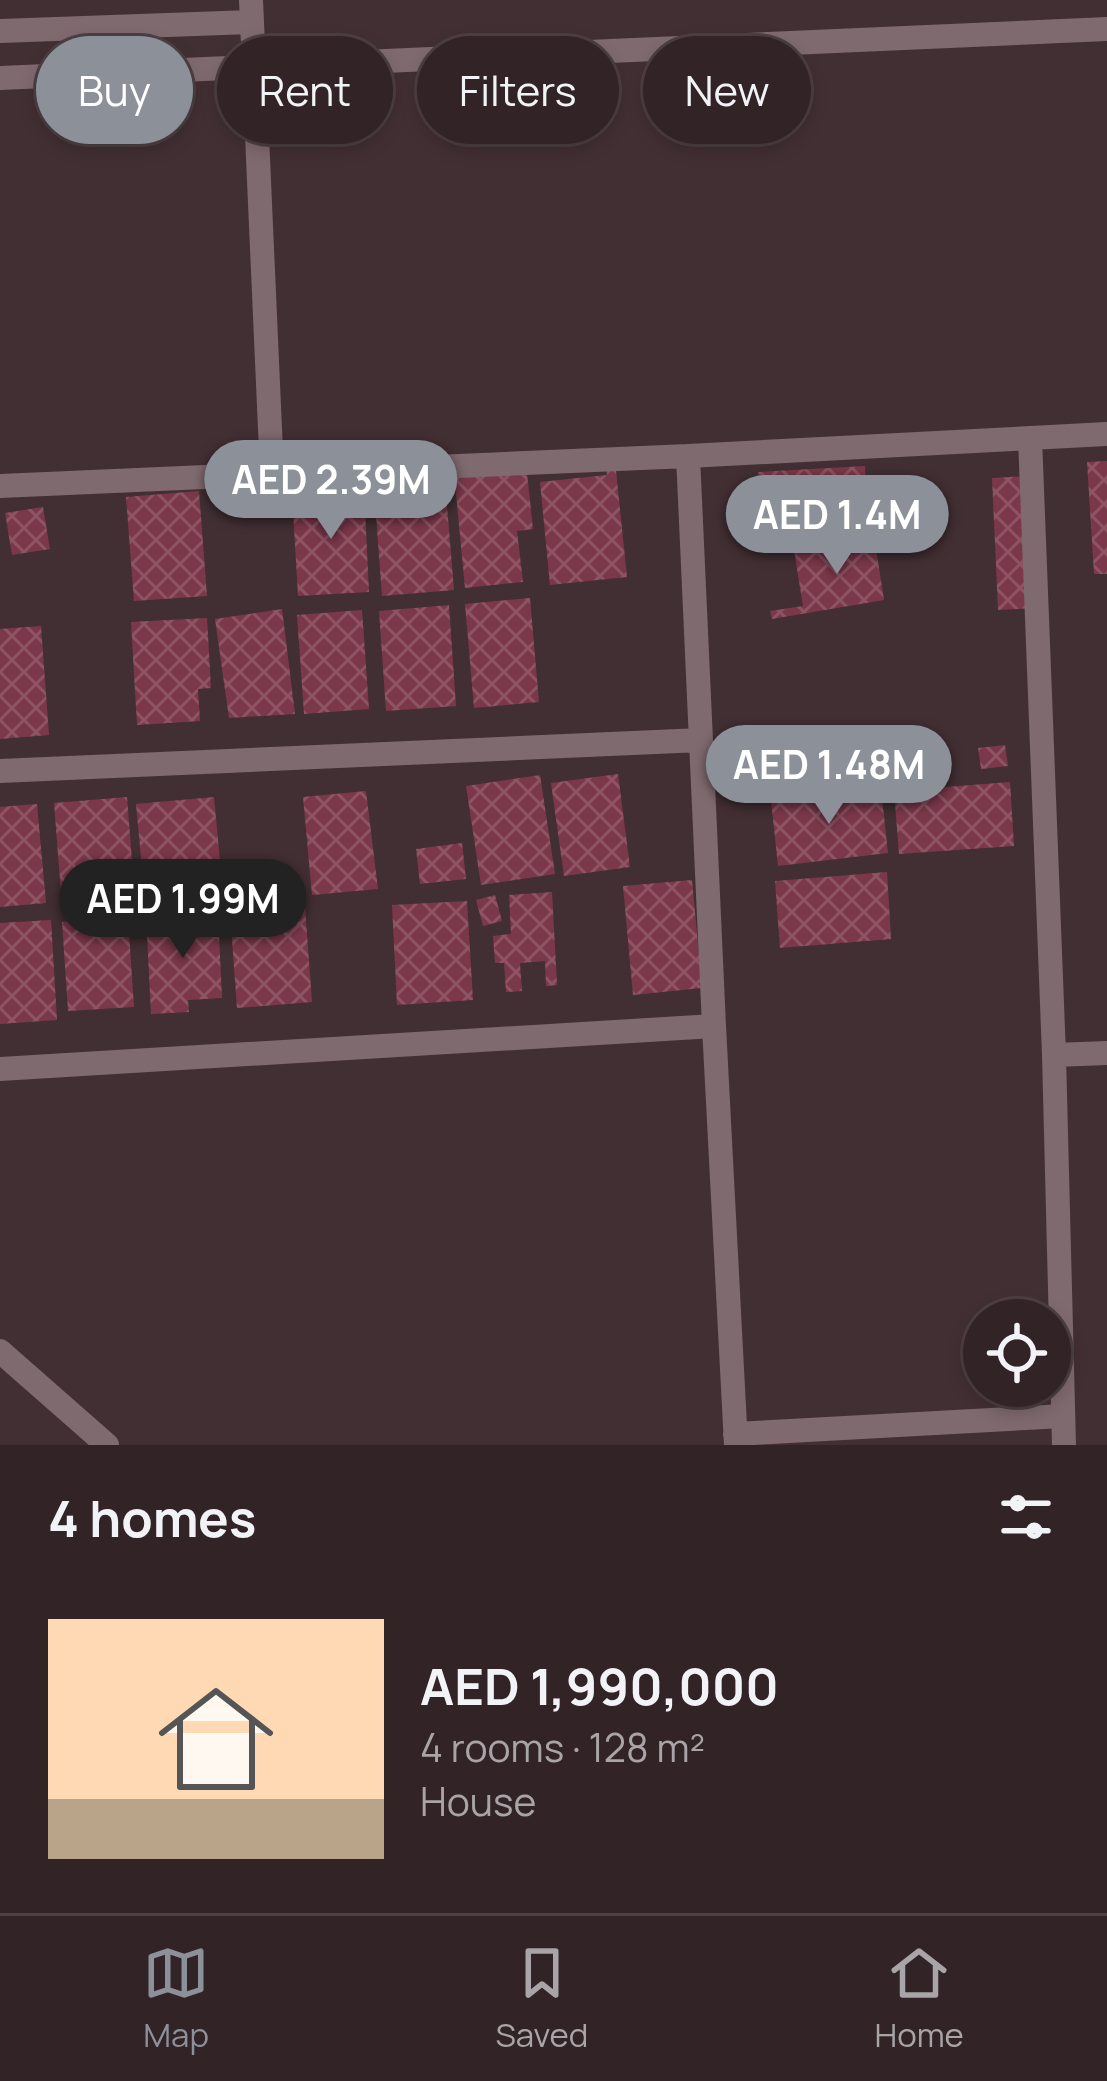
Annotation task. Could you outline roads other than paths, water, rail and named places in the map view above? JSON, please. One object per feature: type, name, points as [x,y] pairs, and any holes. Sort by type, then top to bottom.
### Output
[{"type":"street","points":[[0,31],[251,11]]},
{"type":"street","points":[[393,61],[1107,29]]},
{"type":"street","points":[[0,78],[217,69]]},
{"type":"street","points":[[257,144],[272,474]]},
{"type":"street","points":[[0,486],[1107,434]]},
{"type":"street","points":[[1030,438],[1064,1445]]},
{"type":"street","points":[[688,456],[736,1440],[1063,1416]]},
{"type":"street","points":[[0,771],[701,740]]},
{"type":"street","points":[[0,1069],[714,1026]]},
{"type":"street","points":[[1054,1055],[1107,1053]]},
{"type":"street","points":[[0,1351],[107,1445]]}]
